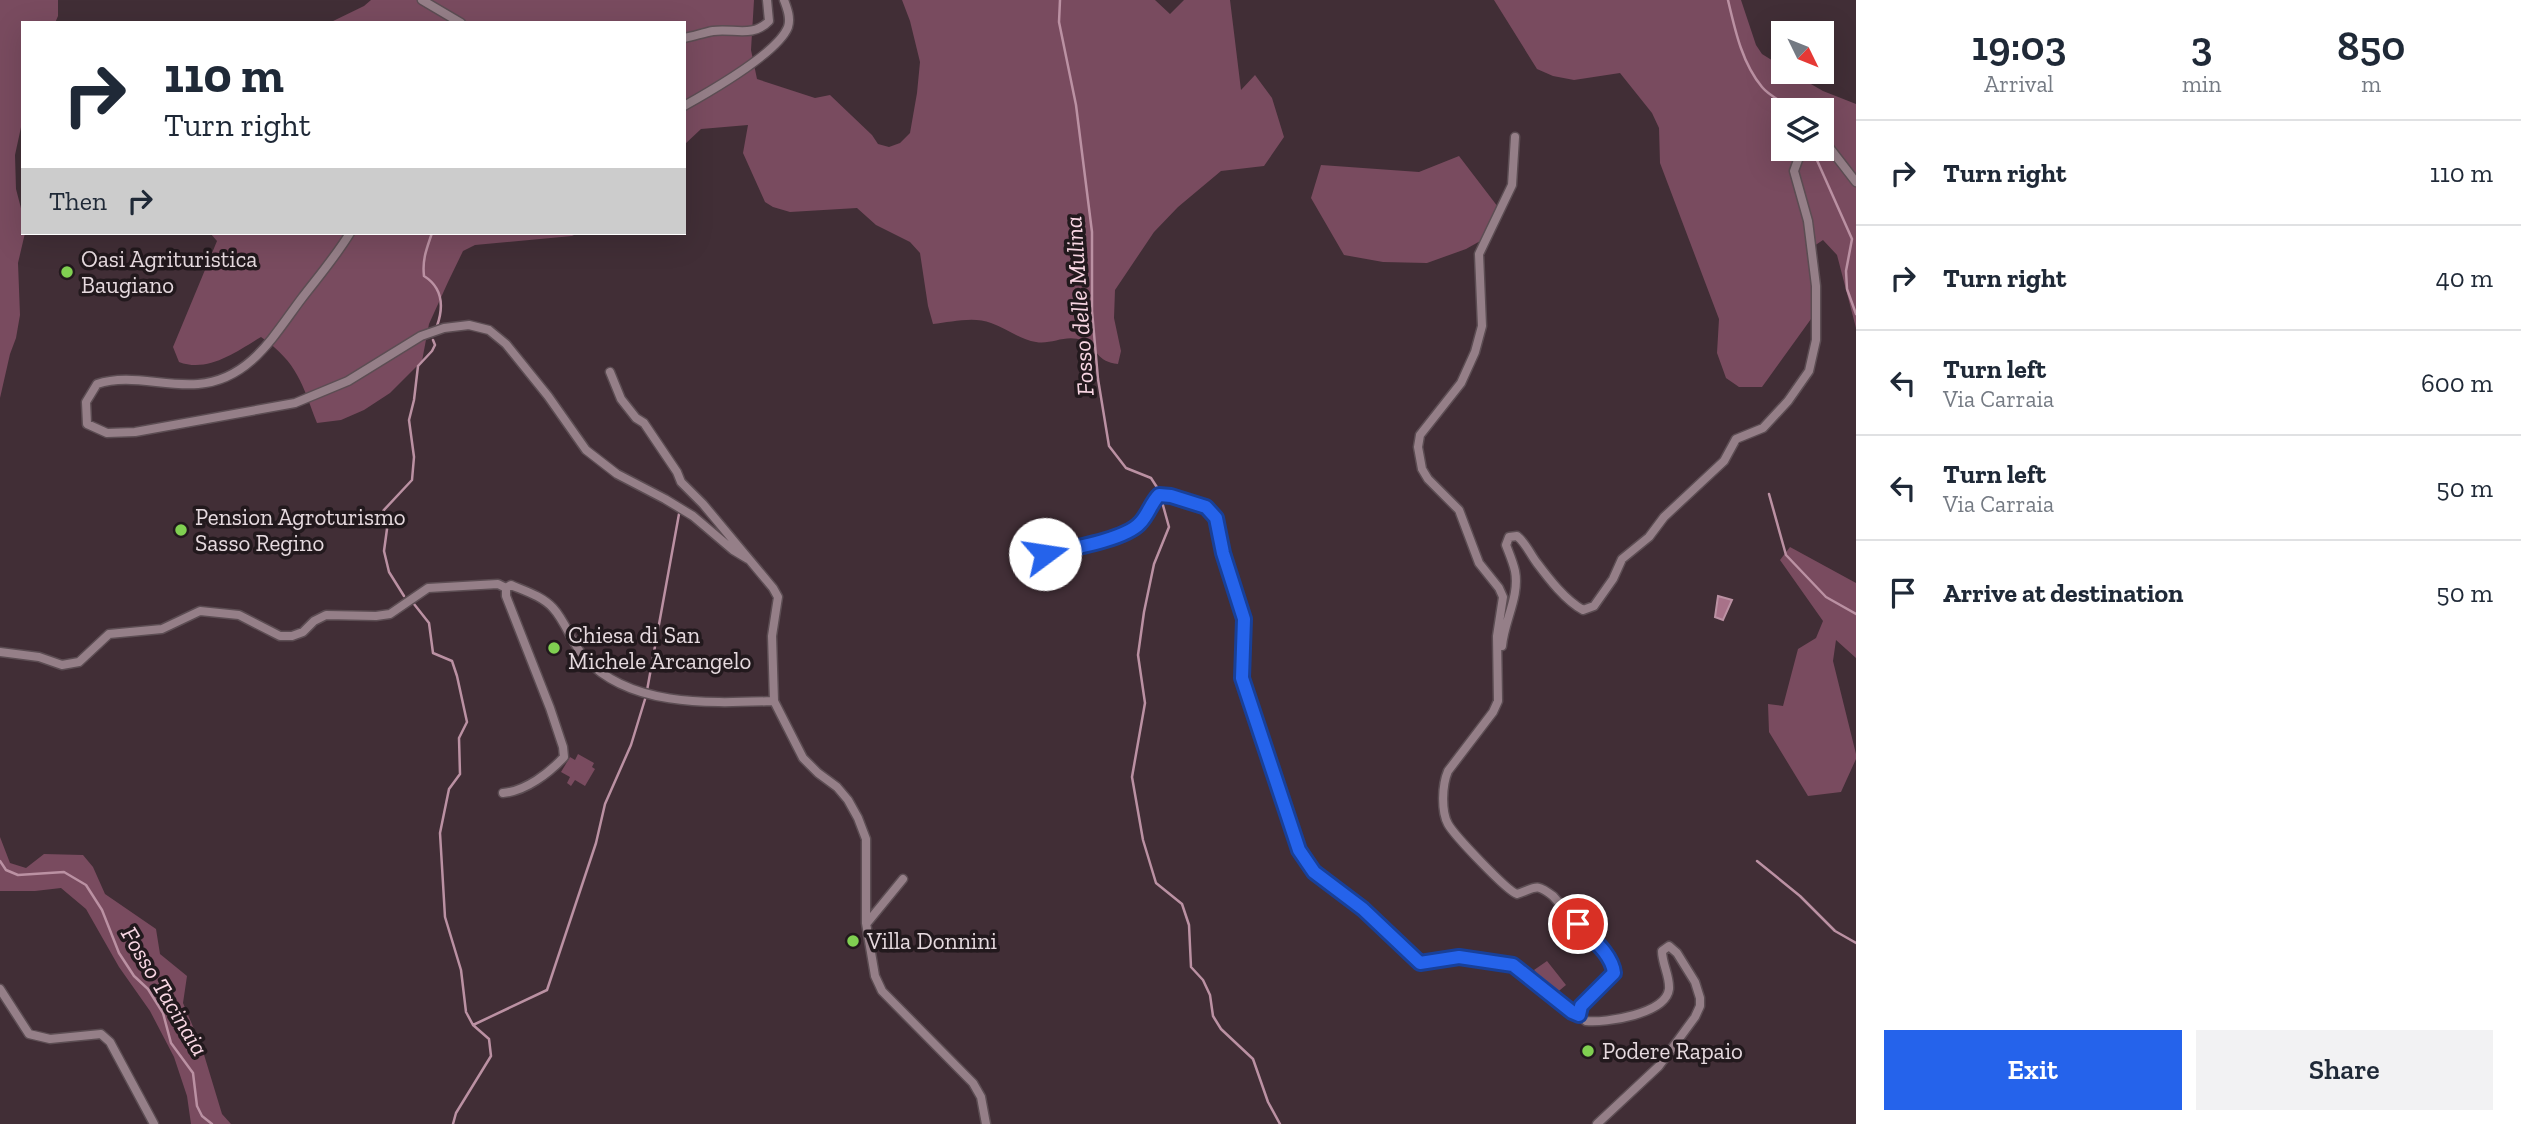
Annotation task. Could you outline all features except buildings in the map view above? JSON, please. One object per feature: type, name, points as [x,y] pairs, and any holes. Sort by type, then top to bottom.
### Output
[{"type":"street","points":[[422,0],[458,21]]},
{"type":"street","points":[[686,38],[715,31],[751,32],[762,28],[769,21],[767,0]]},
{"type":"street","points":[[686,105],[731,78],[776,43],[788,26],[788,10],[784,0]]},
{"type":"street","points":[[1515,137],[1512,185],[1479,254],[1482,326],[1475,352],[1461,383],[1420,435],[1418,447],[1422,469],[1428,479],[1459,510],[1479,563],[1499,587],[1503,597],[1497,636],[1498,701],[1493,712],[1444,779],[1444,804],[1448,824],[1511,892],[1521,893],[1538,886],[1553,896],[1611,962],[1614,973],[1581,1006],[1579,1015]]},
{"type":"street","points":[[1834,154],[1856,182]]},
{"type":"street","points":[[1499,660],[1503,632],[1515,592],[1515,571],[1506,545],[1509,537],[1517,536],[1522,540],[1536,562],[1573,604],[1583,610],[1594,606],[1622,559],[1649,537],[1664,517],[1724,461],[1736,439],[1763,428],[1788,401],[1809,371],[1816,340],[1816,286],[1808,221],[1794,171],[1798,161]]},
{"type":"street","points":[[349,235],[275,337],[246,366],[225,377],[200,384],[114,378],[97,384],[86,402],[88,424],[107,433],[135,432],[295,403],[348,381],[421,335],[444,328],[469,325],[489,330],[506,344],[586,450],[617,474],[693,516],[733,550],[748,559]]},
{"type":"street","points":[[610,372],[621,399],[636,418],[645,423],[681,482],[767,578],[778,597],[772,636],[774,701],[803,758],[837,787],[858,818],[866,839],[866,923],[875,976],[882,991],[973,1083],[981,1097],[986,1124]]},
{"type":"street","points":[[1045,554],[1123,533],[1140,524],[1159,495],[1206,507],[1212,512],[1216,518],[1216,529],[1229,577],[1244,619],[1242,678],[1299,850],[1314,872],[1363,909],[1420,963],[1459,957],[1513,965],[1572,1012],[1586,1021],[1596,1022],[1658,1007],[1668,995],[1669,980],[1662,951],[1669,946],[1676,953],[1695,982],[1700,998],[1695,1017],[1659,1066],[1597,1124]]},
{"type":"street","points":[[0,652],[39,657],[62,664],[79,662],[109,634],[162,629],[200,611],[239,615],[281,636],[292,636],[303,632],[314,621],[326,615],[390,614],[428,588],[498,584],[506,588]]},
{"type":"street","points":[[506,588],[510,585],[532,593],[553,608],[583,656],[602,676],[663,697],[703,703],[774,701]]},
{"type":"street","points":[[503,793],[512,792],[541,778],[564,757],[550,708],[506,596],[506,588]]},
{"type":"street","points":[[866,923],[903,879]]},
{"type":"street","points":[[0,989],[29,1034],[50,1039],[102,1034],[110,1042],[154,1124]]},
{"type":"shaded area","points":[[0,0],[58,0],[56,21],[21,21],[21,127],[15,155],[21,235],[25,235],[18,263],[20,315],[0,398]]},
{"type":"shaded area","points":[[371,0],[754,0],[751,50],[757,79],[815,98],[830,95],[878,144],[889,147],[900,143],[910,133],[920,62],[902,0],[1155,0],[1170,14],[1184,0],[1230,0],[1241,90],[1255,75],[1272,98],[1284,137],[1264,166],[1221,171],[1178,207],[1154,232],[1115,290],[1114,318],[1121,351],[1118,364],[1106,361],[1088,344],[1077,339],[1036,342],[977,320],[933,324],[920,253],[910,242],[876,225],[857,208],[790,212],[765,202],[743,153],[748,125],[701,129],[686,143],[686,21],[333,21]]},
{"type":"shaded area","points":[[1494,0],[1741,0],[1756,45],[1762,54],[1771,60],[1771,84],[1811,84],[1856,104],[1856,328],[1837,255],[1823,240],[1814,246],[1811,319],[1762,387],[1739,387],[1726,378],[1717,353],[1719,319],[1660,163],[1659,128],[1652,113],[1620,73],[1574,80],[1553,76],[1537,69]]},
{"type":"shaded area","points":[[1459,156],[1498,207],[1482,240],[1466,249],[1427,263],[1383,262],[1344,255],[1311,198],[1321,165],[1419,172]]},
{"type":"shaded area","points":[[212,235],[574,235],[475,245],[463,251],[429,324],[422,361],[390,393],[364,410],[341,420],[317,423],[291,365],[261,337],[211,363],[190,365],[179,362],[173,347],[217,241]]},
{"type":"shaded area","points":[[1790,547],[1856,583],[1856,658],[1836,640],[1833,661],[1856,754],[1841,792],[1808,796],[1769,732],[1768,704],[1783,706],[1798,649],[1816,638],[1823,621],[1780,560]]},
{"type":"shaded area","points":[[1718,596],[1732,600],[1723,620],[1715,617]]},
{"type":"shaded area","points":[[578,754],[594,763],[592,767],[595,769],[585,786],[575,780],[571,786],[567,783],[570,777],[561,772],[570,757],[575,760]]},
{"type":"shaded area","points":[[0,837],[10,863],[26,868],[44,854],[83,855],[93,867],[105,894],[156,929],[160,954],[187,976],[183,1003],[202,1048],[222,1114],[231,1124],[191,1124],[187,1096],[174,1057],[150,1011],[119,967],[86,909],[61,888],[0,891]]},
{"type":"shaded area","points":[[1547,961],[1566,985],[1554,995],[1534,970]]},
{"type":"waterway","name":"Fosso delle Mulina","points":[[1060,0],[1059,22],[1076,105],[1092,232],[1092,311],[1098,379],[1109,446],[1126,468],[1151,478],[1160,492]]},
{"type":"waterway","points":[[1728,0],[1740,46],[1749,68],[1762,87],[1775,98]]},
{"type":"waterway","points":[[1817,161],[1852,239],[1846,271],[1847,289],[1856,314]]},
{"type":"waterway","points":[[431,235],[425,254],[424,276],[435,286],[440,298],[441,311],[437,326]]},
{"type":"waterway","points":[[404,596],[389,572],[384,551],[387,529],[383,511],[412,480],[414,457],[409,420],[418,366],[432,351],[435,345],[433,340]]},
{"type":"waterway","points":[[1769,494],[1786,555],[1826,597],[1856,614]]},
{"type":"waterway","name":"Fosso delle Mulina","points":[[1161,498],[1169,527],[1154,564],[1138,655],[1145,703],[1132,777],[1143,840],[1156,883],[1182,904],[1189,925],[1191,967],[1203,980],[1210,995],[1213,1016],[1221,1029],[1253,1059],[1268,1102],[1280,1124]]},
{"type":"waterway","points":[[473,1025],[547,990],[596,843],[605,804],[631,745],[646,696],[679,514]]},
{"type":"waterway","points":[[414,604],[429,623],[433,653],[452,661],[467,722],[459,738],[460,774],[449,789],[440,833],[445,917],[461,970],[466,1012],[473,1025],[489,1039],[491,1056],[456,1113],[453,1124]]},
{"type":"waterway","name":"Fosso Tacinaia","points":[[0,861],[6,870],[18,875],[64,872],[86,885],[102,910],[119,953],[163,1013],[171,1043],[193,1073],[197,1106],[202,1116],[212,1124]]},
{"type":"waterway","points":[[1757,861],[1800,896],[1835,931],[1856,943]]},
{"type":"place","name":"Oasi Agrituristica Baugiano","points":[[67,272]]},
{"type":"place","name":"Pension Agroturismo Sasso Regino","points":[[181,530]]},
{"type":"place","name":"Chiesa di San Michele Arcangelo","points":[[554,648]]},
{"type":"place","name":"Villa Donnini","points":[[853,941]]},
{"type":"place","name":"Podere Rapaio","points":[[1588,1051]]},
{"type":"route","points":[[1045,554],[1123,533],[1140,524],[1159,495],[1206,507],[1216,518],[1216,529],[1229,577],[1244,619],[1242,678],[1299,850],[1314,872],[1363,909],[1420,963],[1459,957],[1513,965],[1579,1015],[1581,1006],[1612,977],[1614,968],[1606,954],[1578,924]]}]
